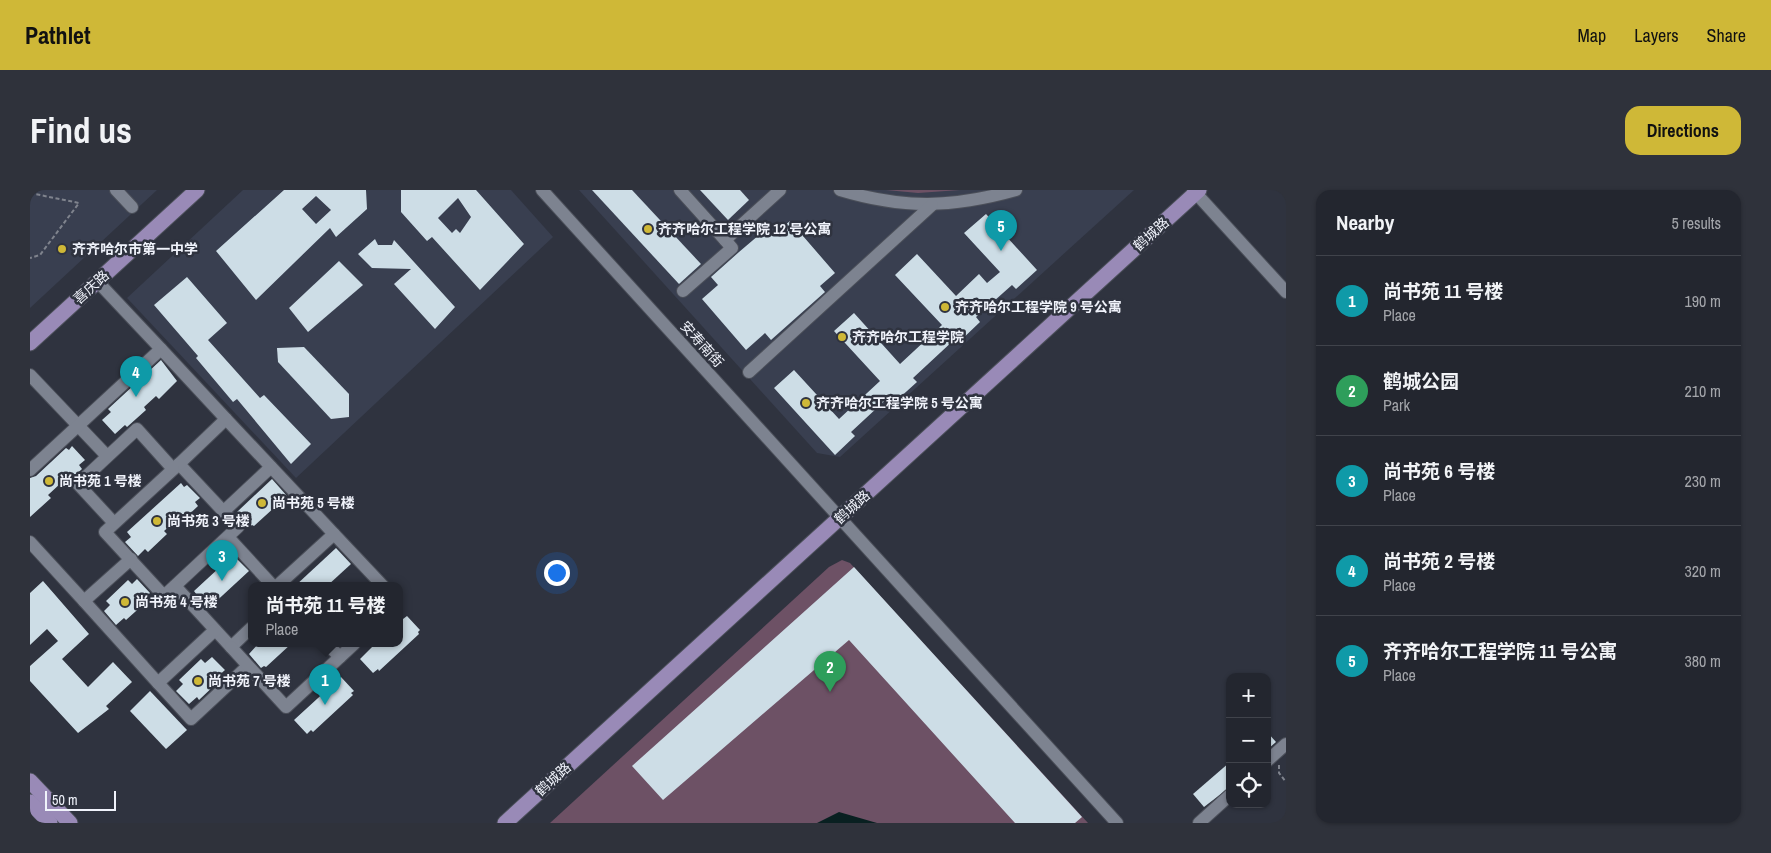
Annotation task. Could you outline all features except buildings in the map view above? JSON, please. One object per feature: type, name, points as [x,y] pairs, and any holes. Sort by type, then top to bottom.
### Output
[{"type":"main road","name":"喜庆路","points":[[30,343],[197,190]]},
{"type":"main road","name":"鹤城路","points":[[505,823],[1196,191]]},
{"type":"main road","points":[[30,781],[70,823]]},
{"type":"main road","points":[[30,802],[50,823]]},
{"type":"street","points":[[116,190],[132,207]]},
{"type":"street","name":"安寿南街","points":[[542,190],[1118,823]]},
{"type":"street","points":[[680,190],[732,248],[683,292]]},
{"type":"street","points":[[725,240],[780,190]]},
{"type":"street","points":[[840,190],[876,201],[932,205],[1016,190]]},
{"type":"street","points":[[1196,191],[1286,292]]},
{"type":"street","points":[[749,372],[932,205]]},
{"type":"street","points":[[97,281],[379,582]]},
{"type":"street","points":[[30,470],[161,349]]},
{"type":"street","points":[[30,375],[107,456]]},
{"type":"street","points":[[114,523],[78,484],[136,429],[176,466],[238,527],[164,596],[105,532],[114,523],[176,466],[226,419]]},
{"type":"street","points":[[223,512],[271,467]]},
{"type":"street","points":[[280,582],[334,534]]},
{"type":"street","points":[[228,537],[271,582]]},
{"type":"street","points":[[30,542],[191,719],[248,666]]},
{"type":"street","points":[[84,601],[130,559]]},
{"type":"street","points":[[175,586],[286,707],[351,647]]},
{"type":"street","points":[[158,683],[215,630]]},
{"type":"street","points":[[231,647],[248,631]]},
{"type":"street","points":[[331,647],[340,657]]},
{"type":"street","points":[[1271,757],[1286,744]]},
{"type":"street","points":[[1199,823],[1226,799]]},
{"type":"path","points":[[30,193],[79,203],[40,255],[30,258]]},
{"type":"path","points":[[1282,760],[1279,773],[1286,782]]},
{"type":"shaded area","name":"齐齐哈尔市第一中学","points":[[30,190],[157,190],[30,308]]},
{"type":"shaded area","points":[[243,190],[511,190],[553,237],[296,478],[127,298]]},
{"type":"shaded area","name":"齐齐哈尔工程学院","points":[[579,190],[1134,190],[840,457],[817,453]]},
{"type":"shaded area","points":[[886,190],[960,190],[918,193]]},
{"type":"shaded area","points":[[842,560],[850,563],[1088,823],[550,823],[829,567]]},
{"type":"shaded area","points":[[839,812],[877,823],[817,823]]},
{"type":"place","name":"齐齐哈尔工程学院 12 号公寓","points":[[648,229]]},
{"type":"place","name":"齐齐哈尔市第一中学","points":[[62,249]]},
{"type":"place","name":"齐齐哈尔工程学院 11 号公寓","points":[[1001,251]]},
{"type":"place","name":"齐齐哈尔工程学院 9 号公寓","points":[[945,307]]},
{"type":"place","name":"齐齐哈尔工程学院","points":[[842,337]]},
{"type":"place","name":"尚书苑 2 号楼","points":[[136,397]]},
{"type":"place","name":"齐齐哈尔工程学院 5 号公寓","points":[[806,403]]},
{"type":"place","name":"尚书苑 1 号楼","points":[[49,481]]},
{"type":"place","name":"尚书苑 5 号楼","points":[[262,503]]},
{"type":"place","name":"尚书苑 3 号楼","points":[[157,521]]},
{"type":"place","name":"尚书苑 6 号楼","points":[[222,581]]},
{"type":"place","name":"尚书苑 4 号楼","points":[[125,602]]},
{"type":"place","name":"尚书苑 7 号楼","points":[[198,681]]},
{"type":"place","name":"鹤城公园","points":[[830,692]]},
{"type":"place","name":"尚书苑 11 号楼","points":[[325,705]]}]
